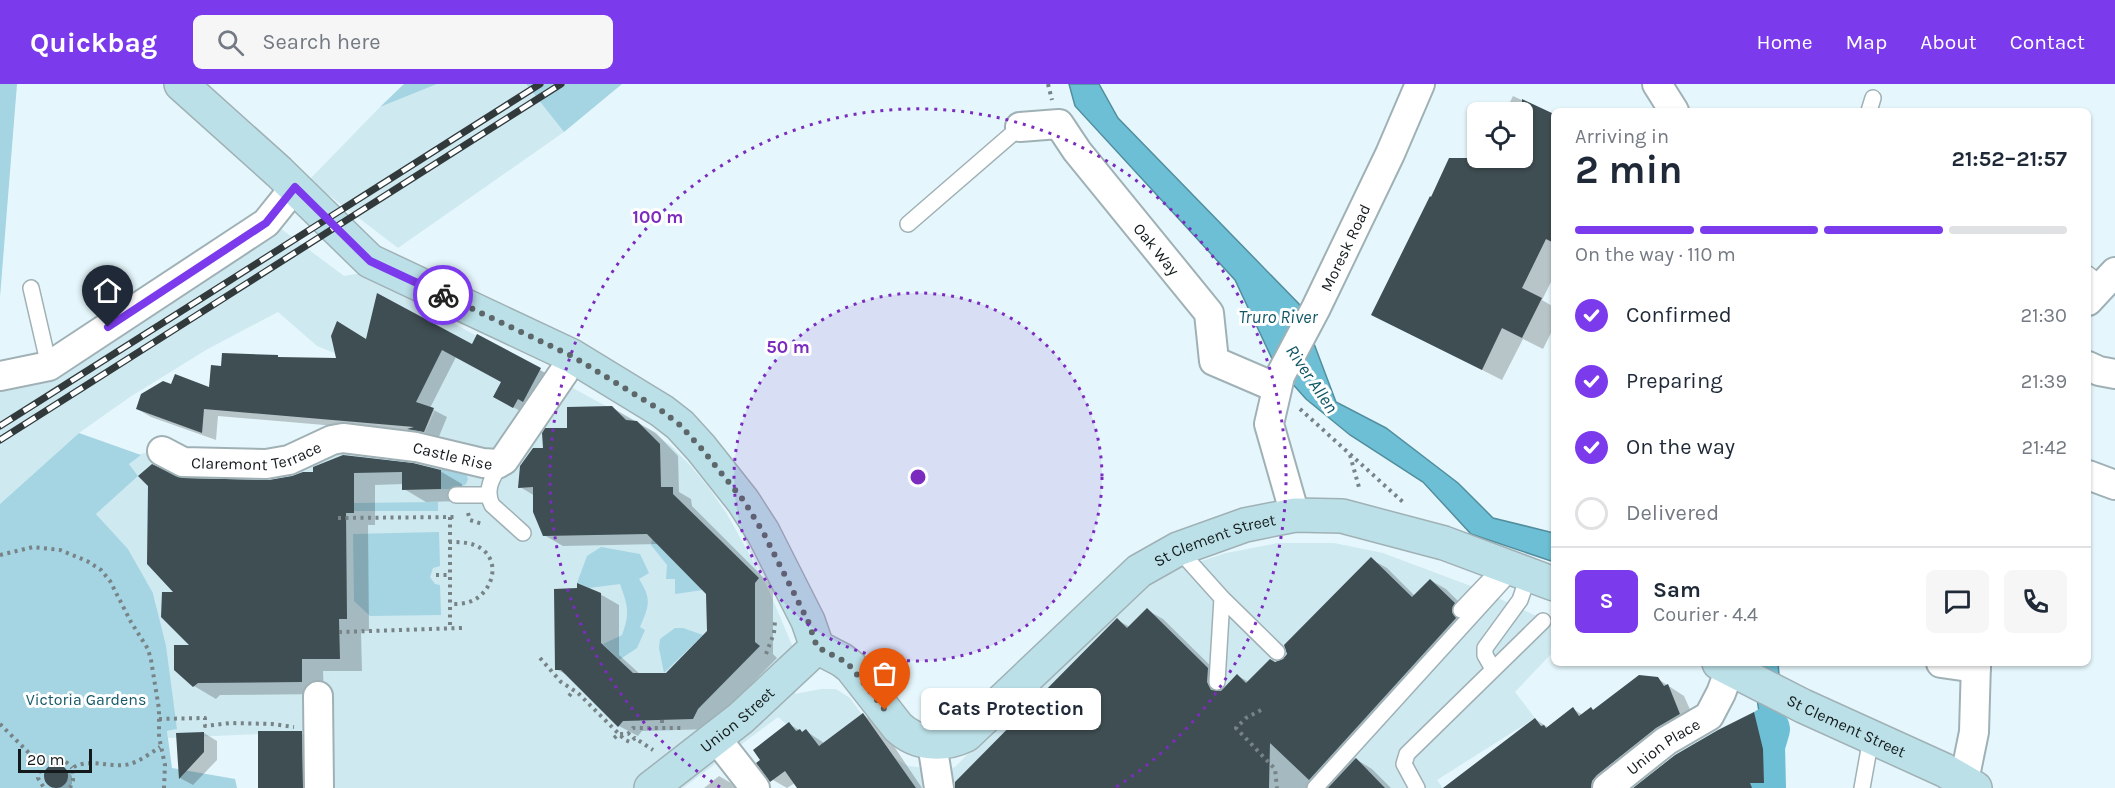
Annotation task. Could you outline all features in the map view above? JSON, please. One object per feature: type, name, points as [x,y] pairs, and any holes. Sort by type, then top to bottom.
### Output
[{"type":"main road","points":[[181,84],[287,179],[370,261],[572,356],[662,411],[680,425],[744,501],[763,532],[808,621],[817,647],[851,667],[906,734],[914,739],[932,742]]},
{"type":"main road","name":"St Clement Street","points":[[932,742],[957,739],[974,729],[1139,571],[1178,549],[1245,525],[1294,515],[1342,516],[1444,543],[1525,573]]},
{"type":"main road","name":"Union Street","points":[[651,788],[749,710],[817,647]]},
{"type":"main road","name":"St Clement Street","points":[[1724,666],[1969,784]]},
{"type":"street","name":"Moresk Road","points":[[1294,515],[1269,424],[1278,382],[1390,154],[1420,84]]},
{"type":"street","points":[[1658,84],[1672,108]]},
{"type":"street","name":"Oak Way","points":[[1020,127],[1059,124],[1077,151],[1209,314],[1214,361],[1278,382]]},
{"type":"street","points":[[0,376],[49,366],[266,223],[287,179]]},
{"type":"street","name":"Castle Rise","points":[[349,438],[424,448],[483,463],[497,464],[504,460],[564,372],[572,356]]},
{"type":"street","points":[[2091,367],[2115,374]]},
{"type":"street","name":"Claremont Terrace","points":[[162,451],[183,462],[277,464],[332,440],[349,438]]},
{"type":"street","points":[[2091,476],[2115,485]]},
{"type":"street","name":"Union Place","points":[[1607,788],[1666,741],[1709,716],[1721,693],[1724,666]]},
{"type":"street","points":[[1969,784],[1974,732],[1976,666]]},
{"type":"street","points":[[318,696],[319,788]]},
{"type":"street","points":[[716,738],[755,788]]},
{"type":"street","points":[[932,742],[939,788]]},
{"type":"lane","points":[[908,224],[1020,127]]},
{"type":"lane","points":[[31,288],[49,366]]},
{"type":"lane","points":[[504,460],[490,481],[489,495],[492,505],[523,533]]},
{"type":"lane","points":[[456,495],[489,495]]},
{"type":"lane","points":[[1178,549],[1222,598],[1277,652]]},
{"type":"lane","points":[[1461,610],[1525,573]]},
{"type":"lane","points":[[1493,669],[1485,655],[1485,648],[1520,600],[1525,573]]},
{"type":"lane","points":[[1315,788],[1525,573]]},
{"type":"lane","points":[[1218,682],[1222,598]]},
{"type":"lane","points":[[1417,788],[1404,764],[1407,754],[1543,621]]},
{"type":"lane","points":[[1862,788],[1871,738]]},
{"type":"path","points":[[1278,382],[1350,454],[1409,508]]},
{"type":"path","points":[[1350,454],[1368,522]]},
{"type":"path","points":[[450,517],[450,629]]},
{"type":"path","points":[[338,518],[468,517]]},
{"type":"path","points":[[449,542],[463,542],[479,547],[488,556],[493,567],[490,583],[481,596],[468,603],[450,604]]},
{"type":"path","points":[[0,555],[24,548],[42,547],[72,554],[101,570],[110,581],[130,622],[148,649],[158,693],[160,747],[165,765],[164,788]]},
{"type":"path","points":[[436,575],[449,575]]},
{"type":"path","points":[[765,658],[774,633],[775,615]]},
{"type":"path","points":[[339,632],[462,628]]},
{"type":"path","points":[[540,658],[561,682],[574,690],[625,740],[630,742],[635,738],[648,745]]},
{"type":"path","points":[[569,696],[574,690]]},
{"type":"path","points":[[1261,710],[1246,718],[1236,728],[1275,769],[1277,788]]},
{"type":"path","points":[[159,719],[205,718],[205,726],[251,723],[284,727]]},
{"type":"path","points":[[662,720],[662,727]]},
{"type":"path","points":[[0,724],[42,763]]},
{"type":"path","points":[[614,738],[619,734],[628,734],[633,728],[677,727]]},
{"type":"path","points":[[72,768],[88,763],[130,764],[160,747]]},
{"type":"path","points":[[44,788],[39,778],[42,763],[46,760],[58,759],[64,760],[72,768],[73,780],[70,788]]},
{"type":"shaded area","points":[[437,84],[526,84],[564,132],[398,248],[309,180],[380,107]]},
{"type":"shaded area","points":[[276,225],[344,276],[361,273],[650,430],[671,446],[709,488],[727,514],[766,584],[795,652],[799,684],[795,694],[821,689],[836,689],[850,698],[892,756],[908,766],[944,770],[955,767],[1121,603],[1174,570],[1226,553],[1278,543],[1334,543],[1383,553],[1479,589],[1534,615],[1551,620],[1551,654],[1515,692],[1535,718],[1437,780],[1443,788],[810,788],[812,747],[778,717],[683,788],[308,788],[308,732],[168,738],[167,731],[177,729],[153,593],[128,549],[96,514],[138,476],[129,464],[144,453],[176,459],[419,445],[435,411],[413,403],[342,356],[317,346],[278,312],[206,350],[130,397],[79,433],[0,504],[0,391],[36,380]]},
{"type":"green space","points":[[0,84],[17,84],[0,297]]},
{"type":"green space","points":[[404,84],[437,84],[380,107]]},
{"type":"green space","points":[[526,84],[622,84],[564,132]]},
{"type":"green space","name":"Victoria Gardens","points":[[79,433],[141,455],[129,464],[138,476],[96,514],[128,549],[153,593],[166,646],[177,729],[167,731],[172,768],[235,779],[237,788],[0,788],[0,504]]},
{"type":"green space","points":[[456,468],[466,473],[468,479],[466,484],[458,489],[433,489],[433,470]]},
{"type":"green space","points":[[438,502],[438,511],[354,511],[354,503]]},
{"type":"green space","points":[[439,532],[440,566],[433,568],[430,577],[435,584],[440,585],[441,615],[370,616],[354,601],[353,534]]},
{"type":"green space","points":[[652,539],[703,590],[675,594],[675,579],[666,579],[667,565],[651,545]]},
{"type":"green space","points":[[601,547],[640,554],[649,573],[639,579],[646,592],[648,603],[640,627],[645,630],[637,648],[619,660],[603,644],[622,635],[625,627],[627,610],[620,584],[589,588],[577,583],[587,556]]},
{"type":"green space","points":[[675,628],[683,628],[703,635],[664,673],[659,648],[660,639]]},
{"type":"water","name":"Truro River","points":[[1069,84],[1099,84],[1118,118],[1299,304],[1336,402],[1386,428],[1458,483],[1493,518],[1551,532],[1551,561],[1471,534],[1423,482],[1350,435],[1306,399],[1274,363],[1235,280],[1075,106]]},
{"type":"water","points":[[1752,666],[1778,666],[1779,710],[1772,788],[1762,788],[1765,762]]},
{"type":"building","points":[[1533,104],[1551,113],[1551,242],[1546,239],[1522,288],[1542,298],[1522,338],[1502,328],[1482,370],[1371,315],[1449,158],[1467,158],[1467,168],[1533,168]]},
{"type":"building","points":[[377,293],[472,344],[477,334],[541,368],[523,402],[518,399],[513,408],[493,397],[501,382],[442,350],[416,402],[434,408],[424,432],[407,429],[414,427],[204,409],[202,433],[136,409],[141,394],[163,381],[171,384],[175,374],[209,387],[211,365],[221,366],[222,353],[336,358],[331,336],[337,321],[366,339]]},
{"type":"building","points":[[612,406],[626,420],[637,421],[660,444],[661,487],[673,487],[673,494],[759,578],[755,583],[755,642],[760,646],[698,709],[693,719],[623,721],[618,727],[561,670],[555,670],[554,589],[577,588],[577,583],[601,593],[601,643],[633,673],[666,673],[707,631],[706,594],[647,534],[543,536],[533,512],[533,487],[518,488],[520,466],[533,448],[543,448],[542,433],[545,428],[567,428],[567,407]]},
{"type":"building","points":[[343,455],[413,463],[441,470],[441,489],[402,490],[402,472],[354,473],[354,513],[346,513],[347,619],[339,619],[340,659],[302,659],[302,682],[198,683],[193,687],[174,670],[174,645],[189,645],[161,617],[162,592],[173,592],[147,564],[148,486],[138,476],[152,464],[183,478],[269,480],[313,472],[313,467]]},
{"type":"building","points":[[1371,557],[1412,597],[1430,579],[1455,603],[1452,612],[1456,618],[1309,780],[1270,743],[1269,788],[955,788],[955,782],[1117,618],[1127,628],[1147,608],[1208,668],[1207,682],[1211,690],[1221,691],[1237,674],[1246,683],[1270,659],[1275,662],[1283,659],[1287,654],[1284,645]]},
{"type":"building","points":[[1639,675],[1658,677],[1664,686],[1668,684],[1680,714],[1656,728],[1597,775],[1592,781],[1591,788],[1443,788],[1535,718],[1541,726],[1544,725],[1546,728],[1573,707],[1579,716],[1591,707],[1593,710]]},
{"type":"building","points":[[1754,712],[1763,749],[1764,783],[1750,783],[1752,788],[1633,788],[1675,755]]},
{"type":"building","points":[[863,713],[916,788],[797,788],[785,771],[770,782],[756,763],[760,760],[753,750],[789,722],[796,731],[800,729],[802,732],[806,729],[819,746]]},
{"type":"building","points":[[258,731],[302,731],[303,788],[258,788]]},
{"type":"building","points":[[204,732],[204,752],[179,779],[176,733]]},
{"type":"building","points":[[1356,758],[1385,788],[1328,788]]},
{"type":"building","points":[[56,764],[61,765],[67,771],[67,781],[61,787],[56,788],[51,787],[45,781],[44,776],[45,771],[51,765]]},
{"type":"waterway","name":"River Allen","points":[[1764,788],[1763,746],[1768,729]]},
{"type":"railway","points":[[0,426],[540,84]]},
{"type":"railway","points":[[0,440],[561,84]]},
{"type":"way so far","points":[[443,295],[572,356],[662,411],[680,425],[744,501],[776,555],[808,621],[817,647],[851,667],[885,710]]},
{"type":"place","name":"Cats Protection","points":[[885,710]]},
{"type":"route","points":[[108,327],[266,223],[295,187],[370,261],[443,295]]}]
